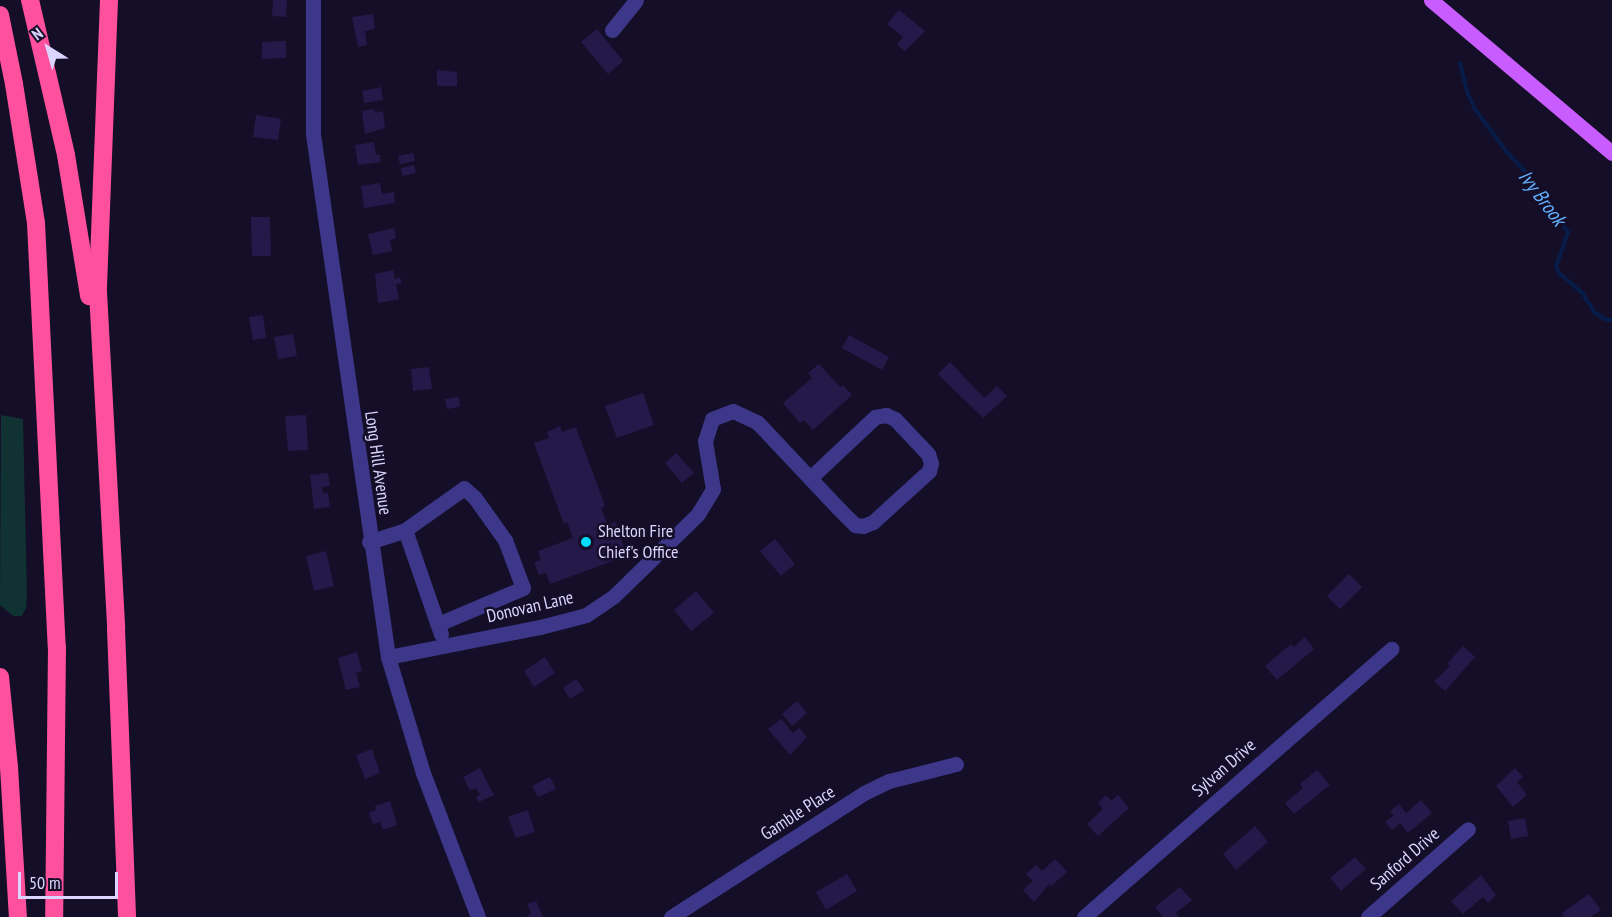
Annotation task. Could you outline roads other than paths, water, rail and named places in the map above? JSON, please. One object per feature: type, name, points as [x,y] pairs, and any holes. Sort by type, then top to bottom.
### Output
[{"type":"highway","points":[[30,0],[66,155],[89,292],[106,420]]},
{"type":"highway","points":[[109,0],[98,250],[127,917]]},
{"type":"highway","points":[[0,15],[14,84],[36,223],[57,647],[54,917]]},
{"type":"highway","points":[[0,677],[9,767],[18,917]]},
{"type":"main road","points":[[1431,0],[1612,153]]},
{"type":"street","name":"Long Hill Avenue","points":[[313,0],[313,134],[369,542],[388,657],[423,773],[478,917]]},
{"type":"street","points":[[612,30],[636,0]]},
{"type":"street","name":"Donovan Lane","points":[[388,657],[586,615],[613,597],[698,514],[713,489],[705,441],[712,419],[733,411],[757,422],[839,509],[855,525],[863,526],[873,522],[929,471],[931,463],[928,454],[895,419],[886,414],[875,417],[810,478]]},
{"type":"street","points":[[369,542],[405,530],[464,488],[475,498],[505,540],[523,588],[438,624]]},
{"type":"street","points":[[405,530],[445,645]]},
{"type":"street","name":"Sylvan Drive","points":[[1084,917],[1391,649]]},
{"type":"street","name":"Gamble Place","points":[[671,917],[864,794],[889,781],[956,764]]},
{"type":"street","name":"Sanford Drive","points":[[1368,917],[1468,830]]},
{"type":"waterway","name":"Ivy Brook","points":[[1460,63],[1468,94],[1475,109],[1506,151],[1523,169],[1568,232],[1556,266],[1559,273],[1583,294],[1595,313],[1612,320]]},
{"type":"place","name":"Shelton Fire Chief's Office","points":[[586,542]]}]
